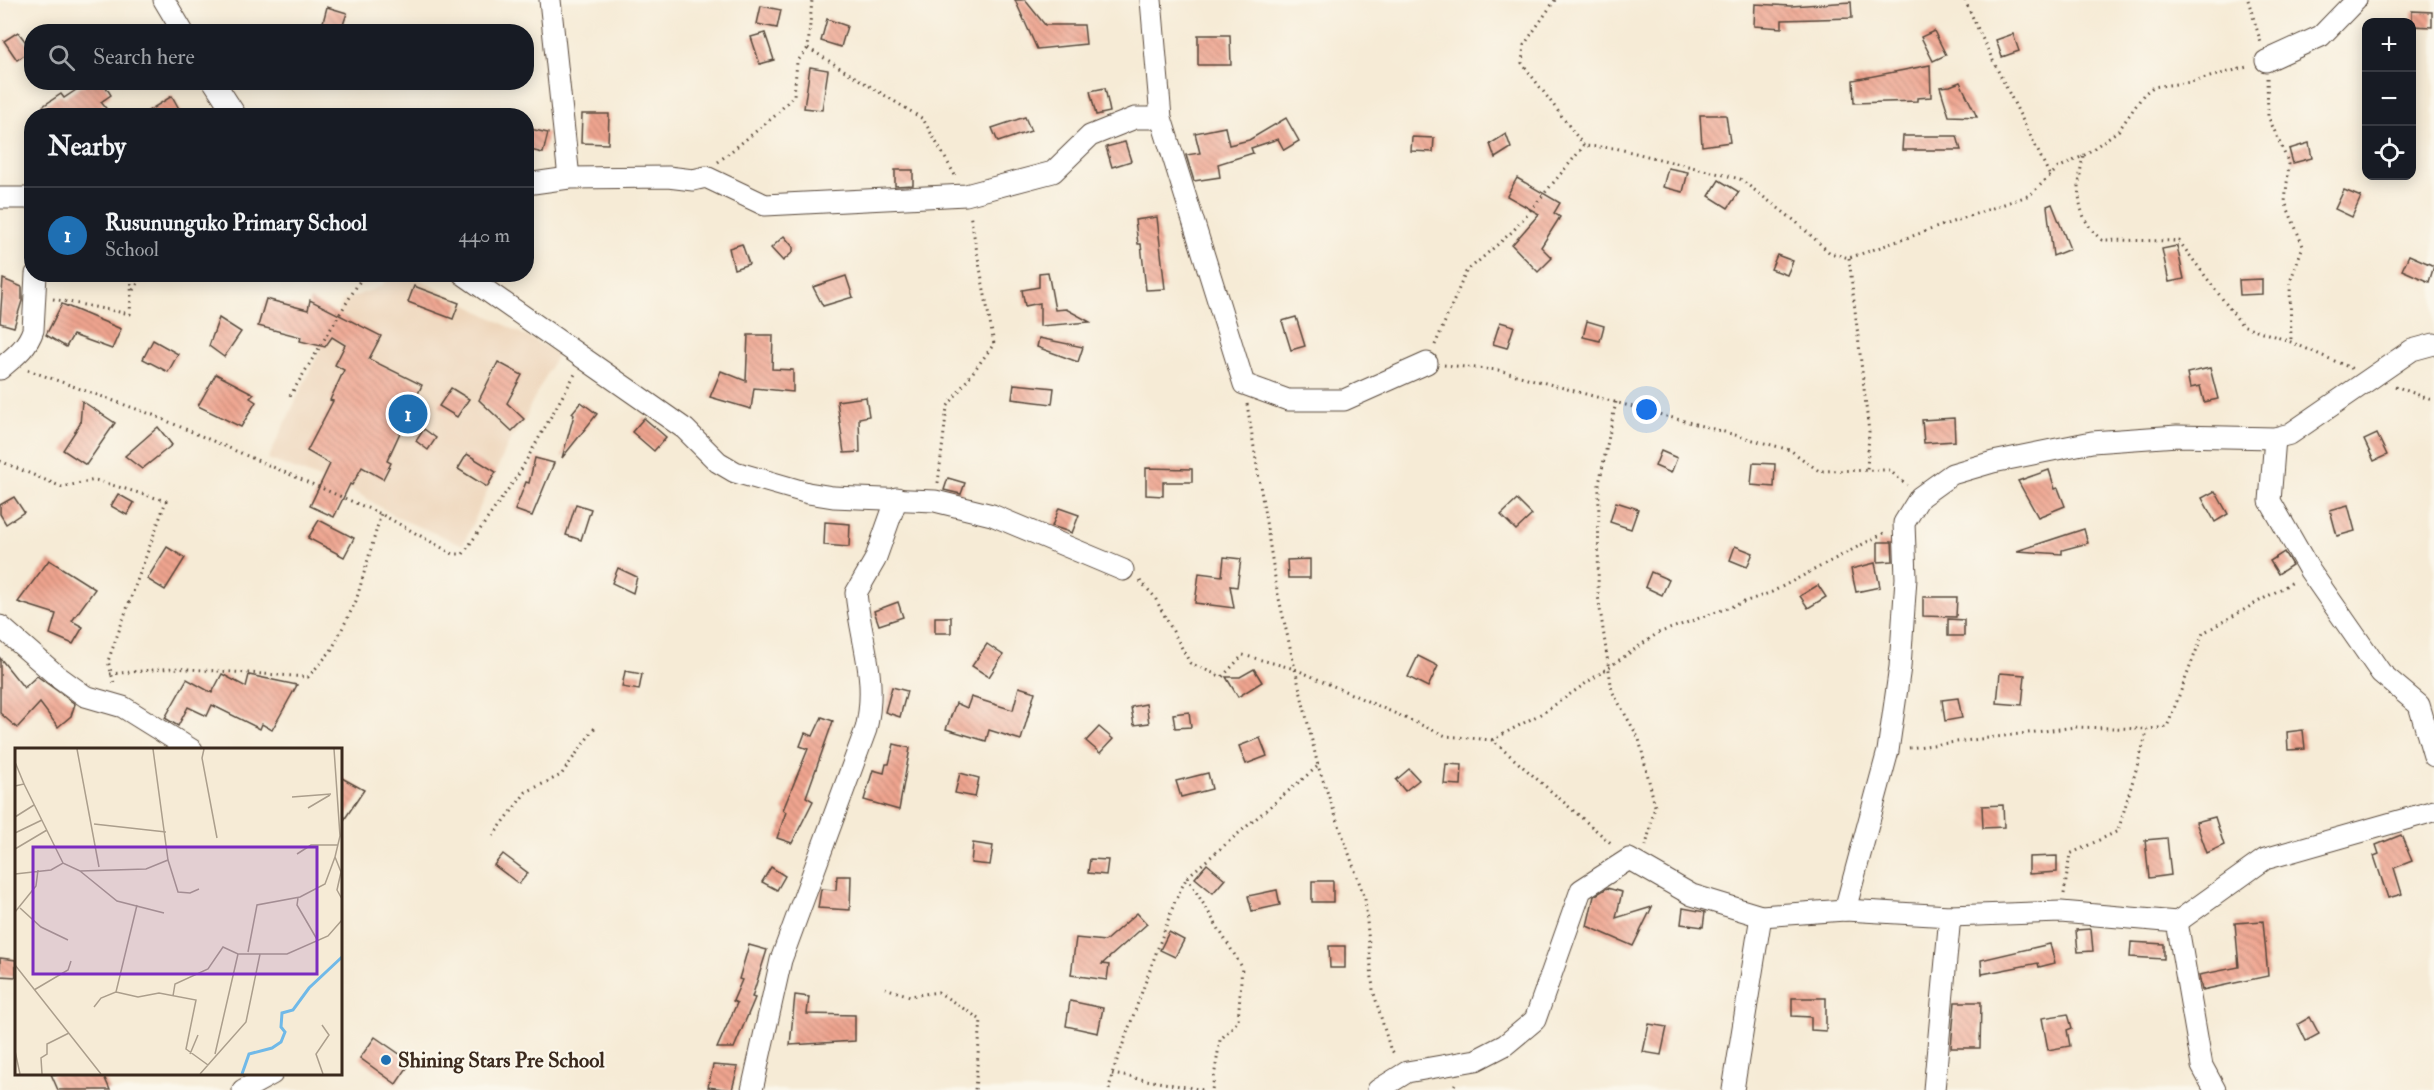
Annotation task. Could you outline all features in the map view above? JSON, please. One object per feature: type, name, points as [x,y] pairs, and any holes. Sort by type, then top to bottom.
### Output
[{"type":"street","points":[[164,0],[178,24]]},
{"type":"street","points":[[550,0],[569,178]]},
{"type":"street","points":[[1151,0],[1161,118],[1244,384],[1288,400],[1344,400],[1427,363]]},
{"type":"street","points":[[2266,61],[2321,36],[2356,0]]},
{"type":"street","points":[[219,90],[231,108]]},
{"type":"street","points":[[534,183],[569,178],[668,177],[693,180],[706,177],[765,205],[966,195],[1053,172],[1090,136],[1135,118],[1161,118]]},
{"type":"street","points":[[0,198],[24,198]]},
{"type":"street","points":[[475,282],[692,434],[726,468],[808,493],[834,497],[935,501],[992,516],[1123,570]]},
{"type":"street","points":[[5,365],[24,348],[33,330],[35,284]]},
{"type":"street","points":[[1845,910],[1888,751],[1900,667],[1905,578],[1904,523],[1920,496],[1952,474],[2002,460],[2092,442],[2177,436],[2275,438],[2289,434],[2327,411],[2371,377],[2412,350],[2434,344]]},
{"type":"street","points":[[2275,438],[2270,501],[2310,571],[2381,673],[2419,705],[2434,756]]},
{"type":"street","points":[[752,1090],[782,960],[866,729],[872,704],[872,678],[856,593],[875,560],[897,498]]},
{"type":"street","points":[[0,626],[72,688],[85,696],[123,707],[189,748]]},
{"type":"street","points":[[1378,1090],[1407,1072],[1476,1060],[1505,1045],[1535,1020],[1581,890],[1635,863],[1692,895],[1761,916],[1845,910],[1950,916],[2061,912],[2177,922],[2265,859],[2434,811]]},
{"type":"street","points":[[1733,1090],[1761,916]]},
{"type":"street","points":[[1934,1090],[1950,916]]},
{"type":"street","points":[[2177,922],[2202,1066],[2215,1090]]},
{"type":"street","points":[[243,1090],[270,1075]]},
{"type":"path","points":[[706,177],[721,157],[776,115],[794,95],[797,62],[808,48],[812,0]]},
{"type":"path","points":[[1555,0],[1524,45],[1522,63],[1584,146],[1615,148],[1740,179],[1795,221],[1830,253],[1849,258],[2030,195],[2050,176],[2119,130],[2144,94],[2153,87],[2191,82],[2266,61]]},
{"type":"path","points":[[1965,0],[1991,62],[2018,107],[2050,176]]},
{"type":"path","points":[[2083,156],[2077,188],[2079,206],[2092,232],[2102,240],[2179,241],[2242,325],[2291,342],[2290,282],[2304,246],[2285,202],[2289,164],[2268,116],[2266,61],[2248,0]]},
{"type":"path","points":[[808,48],[923,119],[966,195],[994,344],[947,407],[935,501]]},
{"type":"path","points":[[1584,146],[1514,231],[1466,272],[1427,363],[1498,370],[1616,402],[1790,450],[1819,471],[1888,471],[1920,496]]},
{"type":"path","points":[[1849,258],[1869,432],[1868,470]]},
{"type":"path","points":[[35,284],[130,314],[132,282]]},
{"type":"path","points":[[132,291],[139,282]]},
{"type":"path","points":[[290,396],[359,282]]},
{"type":"path","points":[[5,365],[36,373],[153,415],[381,514],[453,554],[464,554],[518,474],[584,357]]},
{"type":"path","points":[[1244,384],[1277,590],[1295,669],[1318,766],[1365,898],[1373,990],[1390,1047],[1407,1072]]},
{"type":"path","points":[[1492,740],[1635,863],[1655,806],[1639,739],[1612,691],[1610,664],[1598,595],[1599,484],[1616,402]]},
{"type":"path","points":[[0,461],[62,487],[95,480],[166,501],[108,661],[110,674],[123,707]]},
{"type":"path","points":[[110,674],[173,668],[308,677],[331,651],[356,602],[381,514]]},
{"type":"path","points":[[1123,570],[1137,578],[1154,596],[1190,663],[1222,677],[1243,655],[1295,669],[1446,736],[1492,740],[1546,711],[1610,664],[1658,633],[1772,592],[1904,523]]},
{"type":"path","points":[[1888,751],[2075,727],[2148,729],[2167,727],[2203,633],[2310,571]]},
{"type":"path","points":[[493,836],[526,792],[561,775],[596,726]]},
{"type":"path","points":[[2061,912],[2070,854],[2118,831],[2148,729]]},
{"type":"path","points":[[1109,1090],[1112,1074],[1175,901],[1186,877],[1318,766]]},
{"type":"path","points":[[1186,877],[1242,967],[1238,1021],[1220,1040],[1212,1090]]},
{"type":"path","points":[[885,988],[910,996],[938,992],[981,1020],[975,1090]]},
{"type":"path","points":[[1112,1074],[1203,1090]]},
{"type":"shaded area","points":[[385,282],[424,282],[558,353],[529,408],[526,419],[510,440],[463,545],[398,518],[359,494],[268,459],[343,301],[381,286]]},
{"type":"building","points":[[1015,0],[1025,0],[1045,25],[1084,25],[1086,44],[1037,49]]},
{"type":"building","points":[[1851,2],[1852,18],[1782,20],[1782,28],[1754,26],[1755,4],[1791,6]]},
{"type":"building","points":[[761,6],[781,10],[777,28],[757,24]]},
{"type":"building","points":[[327,7],[347,13],[343,24],[323,24]]},
{"type":"building","points":[[2412,11],[2432,12],[2432,27],[2416,26],[2416,18],[2412,18]]},
{"type":"building","points":[[827,19],[847,26],[841,47],[821,41]]},
{"type":"building","points":[[1934,31],[1946,55],[1933,61],[1921,37]]},
{"type":"building","points":[[18,32],[24,40],[24,55],[17,60],[4,41]]},
{"type":"building","points":[[765,33],[774,60],[760,64],[751,37]]},
{"type":"building","points":[[2013,34],[2019,51],[2002,57],[1996,40]]},
{"type":"building","points":[[1198,35],[1230,35],[1231,65],[1198,65]]},
{"type":"building","points":[[1930,65],[1931,97],[1917,98],[1917,101],[1854,103],[1853,80]]},
{"type":"building","points":[[810,67],[828,70],[822,110],[804,108]]},
{"type":"building","points":[[1960,82],[1977,117],[1949,116],[1940,87]]},
{"type":"building","points":[[1105,88],[1110,112],[1096,115],[1090,91]]},
{"type":"building","points":[[76,90],[108,90],[111,95],[101,102],[106,108],[44,108],[43,106],[61,94],[64,98]]},
{"type":"building","points":[[172,96],[179,108],[153,108]]},
{"type":"building","points":[[582,114],[609,114],[608,144],[581,143]]},
{"type":"building","points":[[1700,115],[1726,115],[1730,142],[1702,146]]},
{"type":"building","points":[[1025,117],[1031,131],[998,142],[992,128]]},
{"type":"building","points":[[1286,118],[1299,141],[1284,150],[1278,139],[1251,148],[1253,153],[1218,164],[1220,177],[1194,181],[1186,155],[1200,153],[1195,133],[1225,127],[1229,145],[1249,140]]},
{"type":"building","points":[[534,130],[548,133],[543,153],[534,151]]},
{"type":"building","points":[[1506,134],[1511,148],[1495,158],[1490,144]]},
{"type":"building","points":[[1903,136],[1957,136],[1961,150],[1902,150]]},
{"type":"building","points":[[1412,137],[1434,138],[1433,152],[1411,151]]},
{"type":"building","points":[[1125,142],[1131,161],[1112,167],[1106,147]]},
{"type":"building","points":[[2309,143],[2312,158],[2293,163],[2289,149]]},
{"type":"building","points":[[1668,168],[1688,172],[1683,192],[1663,187]]},
{"type":"building","points":[[895,170],[913,170],[913,185],[895,186]]},
{"type":"building","points":[[1517,178],[1560,203],[1554,213],[1560,217],[1541,247],[1552,258],[1538,272],[1512,245],[1539,214],[1507,196]]},
{"type":"building","points":[[1719,180],[1739,192],[1728,208],[1709,196]]},
{"type":"building","points":[[2344,190],[2361,197],[2352,217],[2335,209]]},
{"type":"building","points":[[2052,204],[2070,249],[2053,256],[2047,206]]},
{"type":"building","points":[[1157,217],[1165,289],[1146,290],[1141,244],[1138,244],[1135,220]]},
{"type":"building","points":[[784,236],[793,247],[793,252],[783,261],[771,248]]},
{"type":"building","points":[[742,244],[749,264],[734,269],[729,248]]},
{"type":"building","points":[[2177,246],[2184,279],[2169,282],[2162,249]]},
{"type":"building","points":[[1777,255],[1793,261],[1787,275],[1771,269]]},
{"type":"building","points":[[2409,255],[2434,266],[2429,282],[2402,270]]},
{"type":"building","points":[[1048,272],[1055,310],[1066,309],[1090,322],[1040,326],[1040,303],[1025,306],[1022,290],[1039,287],[1039,273]]},
{"type":"building","points":[[846,276],[853,297],[823,306],[813,287]]},
{"type":"building","points":[[3,279],[22,287],[22,301],[14,327],[0,323]]},
{"type":"building","points":[[2262,279],[2262,294],[2240,295],[2239,280]]},
{"type":"building","points":[[414,286],[459,303],[453,319],[408,302]]},
{"type":"building","points":[[266,299],[308,310],[310,300],[381,336],[369,359],[422,385],[387,461],[391,463],[383,479],[362,467],[352,485],[350,484],[334,517],[310,506],[330,464],[307,451],[333,401],[330,400],[344,370],[335,365],[345,345],[332,337],[325,347],[300,341],[301,337],[258,326]]},
{"type":"building","points":[[62,304],[121,329],[112,349],[73,335],[66,347],[46,335]]},
{"type":"building","points":[[1296,317],[1305,346],[1291,350],[1282,321]]},
{"type":"building","points":[[219,318],[241,332],[224,357],[209,346]]},
{"type":"building","points":[[1587,321],[1604,326],[1600,341],[1583,337]]},
{"type":"building","points":[[1500,322],[1514,326],[1507,348],[1493,344]]},
{"type":"building","points":[[748,335],[773,335],[772,369],[793,370],[793,392],[754,388],[751,409],[710,397],[721,371],[746,381]]},
{"type":"building","points":[[1039,338],[1083,347],[1078,362],[1037,347]]},
{"type":"building","points":[[153,340],[178,354],[168,372],[143,359]]},
{"type":"building","points":[[498,362],[522,375],[507,403],[524,419],[512,431],[479,400]]},
{"type":"building","points":[[2210,368],[2218,399],[2204,402],[2200,386],[2190,388],[2187,373]]},
{"type":"building","points":[[216,374],[254,394],[250,398],[256,402],[241,427],[198,406]]},
{"type":"building","points":[[1014,384],[1054,388],[1052,404],[1012,399]]},
{"type":"building","points":[[451,388],[469,399],[457,417],[439,406]]},
{"type":"building","points":[[866,397],[869,416],[859,418],[860,452],[844,453],[837,401]]},
{"type":"building","points":[[82,401],[115,423],[86,465],[63,450],[80,424]]},
{"type":"building","points":[[581,402],[597,414],[562,458],[574,415],[572,413]]},
{"type":"building","points":[[644,418],[666,437],[654,451],[632,432]]},
{"type":"building","points":[[1954,418],[1955,441],[1924,443],[1922,420]]},
{"type":"building","points":[[158,427],[172,445],[142,469],[125,456]]},
{"type":"building","points":[[424,429],[436,438],[428,450],[416,441]]},
{"type":"building","points":[[2377,434],[2387,455],[2374,461],[2364,440]]},
{"type":"building","points":[[1661,451],[1677,458],[1671,473],[1655,466]]},
{"type":"building","points":[[467,454],[496,472],[487,487],[458,469]]},
{"type":"building","points":[[535,458],[554,463],[532,516],[515,510],[526,482],[529,483]]},
{"type":"building","points":[[1753,463],[1775,464],[1774,487],[1751,485]]},
{"type":"building","points":[[1146,468],[1192,469],[1192,482],[1163,482],[1163,496],[1146,495]]},
{"type":"building","points":[[2049,470],[2055,489],[2058,488],[2065,506],[2038,517],[2018,481]]},
{"type":"building","points":[[948,478],[965,483],[961,494],[944,490]]},
{"type":"building","points":[[2215,491],[2228,514],[2215,522],[2202,498]]},
{"type":"building","points":[[118,494],[134,503],[127,515],[111,506]]},
{"type":"building","points":[[14,497],[24,512],[6,524],[0,514],[0,505]]},
{"type":"building","points":[[1517,500],[1532,515],[1516,530],[1501,515]]},
{"type":"building","points":[[1616,502],[1638,509],[1631,529],[1610,522]]},
{"type":"building","points":[[576,504],[591,509],[581,540],[566,535]]},
{"type":"building","points":[[2348,505],[2355,531],[2337,536],[2330,510]]},
{"type":"building","points":[[1059,508],[1079,515],[1072,533],[1052,526]]},
{"type":"building","points":[[319,520],[354,538],[344,557],[308,538]]},
{"type":"building","points":[[825,522],[850,524],[849,547],[824,545]]},
{"type":"building","points":[[2084,529],[2088,543],[2062,550],[2062,554],[2017,551]]},
{"type":"building","points":[[1878,542],[1892,542],[1893,561],[1878,562]]},
{"type":"building","points":[[1735,546],[1753,553],[1747,567],[1730,560]]},
{"type":"building","points":[[167,547],[185,558],[165,590],[147,579]]},
{"type":"building","points":[[2284,552],[2292,565],[2278,574],[2270,561]]},
{"type":"building","points":[[1224,557],[1241,559],[1237,587],[1230,586],[1234,608],[1195,603],[1199,573],[1222,576]]},
{"type":"building","points":[[1310,559],[1310,578],[1288,578],[1287,560]]},
{"type":"building","points":[[49,560],[95,589],[72,621],[83,627],[73,644],[50,634],[56,614],[18,602]]},
{"type":"building","points":[[1875,563],[1880,587],[1856,592],[1851,569]]},
{"type":"building","points":[[618,568],[637,577],[633,593],[612,583]]},
{"type":"building","points":[[1651,572],[1669,580],[1662,595],[1645,587]]},
{"type":"building","points":[[1818,585],[1826,597],[1808,608],[1800,596]]},
{"type":"building","points":[[1923,597],[1957,597],[1956,617],[1923,616]]},
{"type":"building","points":[[898,602],[903,617],[879,625],[874,611]]},
{"type":"building","points":[[935,617],[951,617],[951,633],[935,633]]},
{"type":"building","points":[[1948,619],[1964,620],[1964,636],[1948,636]]},
{"type":"building","points":[[987,644],[1003,655],[989,677],[972,666]]},
{"type":"building","points":[[1418,656],[1438,666],[1428,687],[1408,677]]},
{"type":"building","points":[[0,658],[24,688],[37,676],[75,704],[71,716],[58,727],[40,703],[17,728],[0,713]]},
{"type":"building","points":[[1254,669],[1262,682],[1238,697],[1226,677],[1240,677]]},
{"type":"building","points":[[625,671],[642,674],[639,690],[622,687]]},
{"type":"building","points":[[2000,673],[2025,675],[2022,705],[1997,703]]},
{"type":"building","points":[[222,674],[246,687],[249,675],[297,685],[272,730],[262,724],[260,729],[212,705],[207,716],[188,707],[178,726],[165,718],[187,679],[212,693]]},
{"type":"building","points":[[892,687],[907,691],[900,717],[885,712]]},
{"type":"building","points":[[1019,687],[1035,692],[1021,740],[989,730],[986,741],[946,729],[956,703],[967,708],[971,697],[1013,710]]},
{"type":"building","points":[[1958,698],[1962,718],[1945,721],[1942,700]]},
{"type":"building","points":[[1146,704],[1149,723],[1134,725],[1131,707]]},
{"type":"building","points":[[1189,712],[1191,727],[1175,728],[1173,714]]},
{"type":"building","points":[[822,717],[833,721],[806,797],[813,801],[792,843],[777,838],[786,812],[783,810],[808,749],[800,746],[805,733],[813,736]]},
{"type":"building","points":[[1099,727],[1113,739],[1100,753],[1086,741]]},
{"type":"building","points":[[2303,730],[2305,749],[2288,750],[2287,732]]},
{"type":"building","points":[[1260,738],[1267,756],[1246,764],[1239,746]]},
{"type":"building","points":[[894,744],[910,748],[899,810],[864,800],[873,770],[884,773]]},
{"type":"building","points":[[1446,764],[1462,765],[1461,785],[1444,784]]},
{"type":"building","points":[[1409,769],[1419,780],[1405,791],[1396,780]]},
{"type":"building","points":[[960,773],[979,778],[975,797],[955,793]]},
{"type":"building","points":[[1208,773],[1212,789],[1181,797],[1176,781]]},
{"type":"building","points":[[342,778],[364,790],[342,823]]},
{"type":"building","points":[[2003,805],[2004,827],[1983,828],[1982,806]]},
{"type":"building","points":[[2215,817],[2224,845],[2207,853],[2196,822]]},
{"type":"building","points":[[2401,835],[2412,861],[2394,868],[2402,894],[2388,898],[2374,856],[2379,854],[2376,845]]},
{"type":"building","points":[[2167,838],[2171,875],[2149,878],[2145,840]]},
{"type":"building","points":[[973,843],[993,846],[990,865],[971,863]]},
{"type":"building","points":[[503,854],[528,873],[519,884],[494,865]]},
{"type":"building","points":[[2057,856],[2057,872],[2029,874],[2029,857]]},
{"type":"building","points":[[1090,859],[1108,860],[1106,875],[1088,873]]},
{"type":"building","points":[[1207,864],[1225,879],[1213,893],[1195,878]]},
{"type":"building","points":[[771,867],[785,876],[777,890],[762,882]]},
{"type":"building","points":[[837,876],[851,876],[850,910],[818,908],[821,889],[836,890]]},
{"type":"building","points":[[1312,881],[1333,881],[1333,902],[1312,902]]},
{"type":"building","points":[[1607,888],[1622,892],[1616,918],[1652,907],[1633,946],[1587,926],[1594,896]]},
{"type":"building","points":[[1277,890],[1280,905],[1252,911],[1248,896]]},
{"type":"building","points":[[1683,908],[1705,912],[1703,927],[1681,924]]},
{"type":"building","points":[[1137,913],[1147,924],[1102,964],[1109,965],[1107,980],[1071,975],[1076,938],[1105,941]]},
{"type":"building","points":[[2263,921],[2268,976],[2202,990],[2199,975],[2239,967],[2235,923]]},
{"type":"building","points":[[2091,929],[2093,951],[2078,952],[2076,930]]},
{"type":"building","points":[[1169,932],[1184,940],[1175,957],[1160,950]]},
{"type":"building","points":[[2131,942],[2164,944],[2164,959],[2130,957]]},
{"type":"building","points":[[2050,944],[2055,963],[2039,967],[2038,963],[1982,974],[1981,960]]},
{"type":"building","points":[[749,945],[767,950],[752,997],[755,998],[734,1048],[717,1048],[737,1003],[733,1001],[742,980],[739,979]]},
{"type":"building","points":[[1329,946],[1345,946],[1345,968],[1330,968]]},
{"type":"building","points":[[0,958],[15,960],[15,977],[0,976]]},
{"type":"building","points":[[795,995],[809,997],[807,1014],[855,1015],[855,1041],[790,1045]]},
{"type":"building","points":[[1792,998],[1826,998],[1826,1031],[1811,1030],[1811,1017],[1792,1016]]},
{"type":"building","points":[[1070,1001],[1103,1008],[1098,1033],[1066,1026]]},
{"type":"building","points":[[1955,1002],[1981,1002],[1980,1048],[1951,1048]]},
{"type":"building","points":[[2068,1014],[2072,1028],[2067,1030],[2070,1046],[2048,1050],[2042,1018]]},
{"type":"building","points":[[2310,1017],[2319,1034],[2306,1041],[2298,1024]]},
{"type":"building","points":[[1649,1024],[1667,1027],[1661,1055],[1643,1052]]},
{"type":"building","name":"Shining Stars Pre School","points":[[375,1037],[411,1062],[396,1084],[360,1058]]},
{"type":"building","points":[[713,1065],[738,1067],[732,1090],[708,1087]]},
{"type":"building","points":[[51,1075],[103,1075],[110,1090],[58,1090]]},
{"type":"place","name":"Rusununguko Primary School","points":[[408,414]]},
{"type":"place","name":"Shining Stars Pre School","points":[[386,1060]]}]
